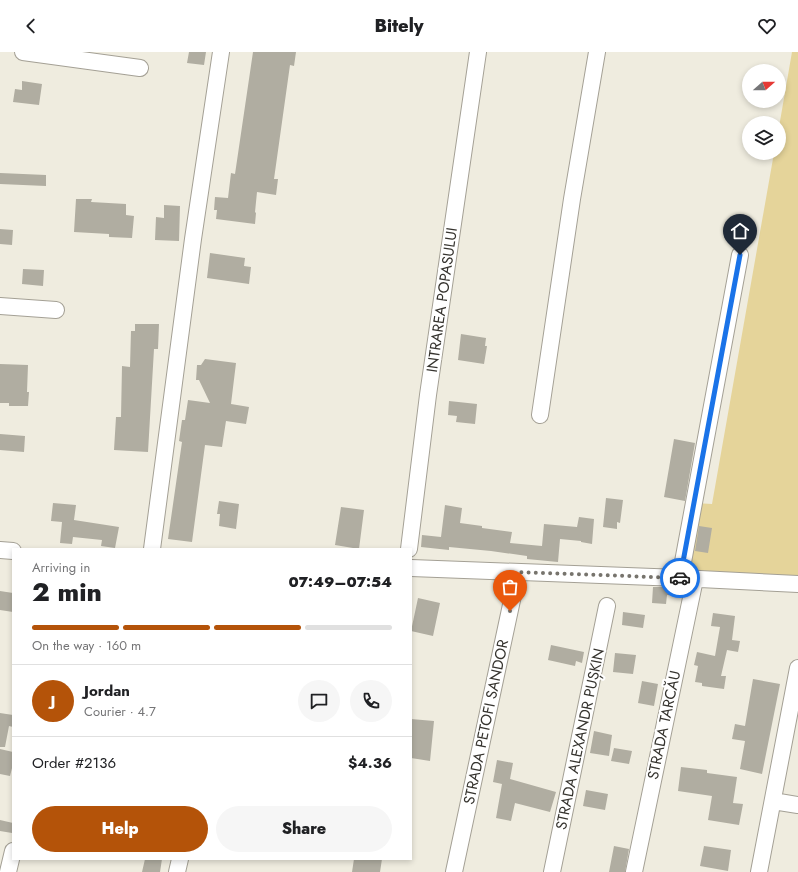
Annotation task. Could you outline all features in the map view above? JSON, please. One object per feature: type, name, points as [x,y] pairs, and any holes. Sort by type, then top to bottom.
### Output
[{"type":"street","points":[[23,52],[140,68]]},
{"type":"street","points":[[152,548],[193,239],[221,52]]},
{"type":"street","name":"INTRAREA POPASULUI","points":[[409,548],[429,387],[478,52]]},
{"type":"street","points":[[540,415],[572,199],[597,52]]},
{"type":"street","name":"STRADA TARCĂU","points":[[634,872],[688,578],[740,255]]},
{"type":"street","points":[[0,306],[56,310]]},
{"type":"street","points":[[0,550],[12,551]]},
{"type":"street","points":[[412,568],[688,578],[798,584]]},
{"type":"street","name":"STRADA PETOFI SANDOR","points":[[454,872],[518,572]]},
{"type":"street","name":"STRADA ALEXANDR PUȘKIN","points":[[552,872],[607,606]]},
{"type":"street","points":[[759,872],[798,668]]},
{"type":"street","points":[[773,801],[798,805]]},
{"type":"street","points":[[8,872],[12,855]]},
{"type":"street","points":[[177,872],[180,860]]},
{"type":"shaded area","points":[[792,52],[798,52],[798,579],[681,576],[695,503],[712,504],[773,160],[786,160],[786,116],[781,116],[782,108],[786,108],[786,87]]},
{"type":"building","points":[[189,52],[206,52],[204,65],[187,63]]},
{"type":"building","points":[[253,52],[296,52],[294,66],[290,65],[274,179],[278,179],[276,195],[257,192],[255,224],[216,219],[217,210],[214,210],[215,197],[228,198],[231,173],[235,174]]},
{"type":"building","points":[[22,81],[42,84],[39,105],[13,102],[15,89],[22,90]]},
{"type":"building","points":[[0,173],[46,175],[46,186],[0,184]]},
{"type":"building","points":[[76,199],[92,199],[91,202],[126,204],[126,215],[134,216],[132,238],[109,237],[109,234],[74,232]]},
{"type":"building","points":[[164,205],[180,206],[179,241],[155,240],[156,217],[164,218]]},
{"type":"building","points":[[0,229],[13,230],[12,245],[0,244]]},
{"type":"building","points":[[210,253],[245,258],[244,266],[251,267],[249,284],[207,278]]},
{"type":"building","points":[[23,269],[44,270],[43,286],[22,284]]},
{"type":"building","points":[[135,324],[159,324],[158,349],[154,349],[148,452],[114,450],[116,417],[121,417],[122,366],[130,367],[131,331],[135,331]]},
{"type":"building","points":[[461,334],[486,338],[485,346],[487,346],[484,364],[458,360]]},
{"type":"building","points":[[205,359],[236,363],[231,404],[249,407],[246,424],[226,421],[222,447],[205,445],[192,542],[168,539],[182,442],[179,441],[182,420],[185,420],[188,400],[210,403],[199,380],[196,380],[197,365],[201,365]]},
{"type":"building","points":[[0,364],[28,365],[28,406],[9,406],[9,403],[0,403]]},
{"type":"building","points":[[449,401],[477,404],[475,424],[456,422],[457,416],[448,415]]},
{"type":"building","points":[[0,434],[25,436],[24,452],[0,450]]},
{"type":"building","points":[[674,439],[695,443],[685,501],[664,497]]},
{"type":"building","points":[[606,498],[623,500],[620,523],[617,522],[617,529],[603,527]]},
{"type":"building","points":[[219,501],[239,504],[236,529],[219,526],[220,514],[217,514]]},
{"type":"building","points":[[53,503],[76,505],[74,520],[119,527],[115,548],[101,546],[102,540],[73,537],[72,544],[60,543],[62,522],[51,521]]},
{"type":"building","points":[[445,505],[462,508],[460,523],[512,532],[510,543],[542,546],[544,524],[577,527],[579,517],[594,519],[592,544],[581,541],[560,539],[558,562],[527,559],[527,556],[491,551],[449,547],[449,550],[421,547],[422,535],[441,537]]},
{"type":"building","points":[[341,507],[364,510],[359,548],[335,545]]},
{"type":"building","points":[[699,526],[712,528],[708,553],[695,551]]},
{"type":"building","points":[[653,587],[679,587],[678,596],[667,595],[666,604],[652,603]]},
{"type":"building","points":[[0,591],[12,593],[12,612],[0,610]]},
{"type":"building","points":[[418,598],[440,603],[433,636],[412,631]]},
{"type":"building","points":[[623,612],[645,615],[643,628],[622,625]]},
{"type":"building","points":[[713,613],[735,616],[732,640],[740,641],[738,652],[727,650],[721,676],[726,676],[724,689],[702,686],[702,683],[695,682],[698,666],[694,665],[697,652],[715,656],[720,627],[711,626]]},
{"type":"building","points":[[551,645],[584,652],[582,663],[576,661],[575,666],[548,660]]},
{"type":"building","points":[[615,653],[636,655],[633,674],[613,672]]},
{"type":"building","points":[[753,679],[780,684],[762,774],[740,769],[745,741],[732,739],[735,724],[745,726]]},
{"type":"building","points":[[642,681],[658,684],[654,706],[638,703]]},
{"type":"building","points":[[0,713],[12,715],[12,727],[9,726],[5,747],[0,747]]},
{"type":"building","points":[[412,719],[434,721],[430,761],[412,758]]},
{"type":"building","points":[[594,731],[612,735],[609,756],[590,753]]},
{"type":"building","points":[[614,748],[632,751],[629,764],[611,761]]},
{"type":"building","points":[[0,749],[12,752],[12,768],[10,776],[0,774]]},
{"type":"building","points":[[497,760],[513,763],[510,779],[556,792],[550,812],[515,803],[511,821],[496,818],[502,784],[493,782]]},
{"type":"building","points":[[681,767],[707,770],[707,773],[737,777],[733,803],[743,804],[739,825],[708,820],[712,796],[678,791]]},
{"type":"building","points":[[586,790],[608,794],[605,810],[583,806]]},
{"type":"building","points":[[0,820],[12,823],[12,833],[0,831]]},
{"type":"building","points":[[614,846],[629,849],[625,872],[609,872]]},
{"type":"building","points":[[704,846],[731,850],[728,871],[700,866]]},
{"type":"building","points":[[145,860],[162,860],[160,872],[142,872]]},
{"type":"building","points":[[354,860],[382,860],[380,872],[352,872]]},
{"type":"way so far","points":[[510,611],[518,572],[680,578]]},
{"type":"route","points":[[680,578],[740,255]]}]
